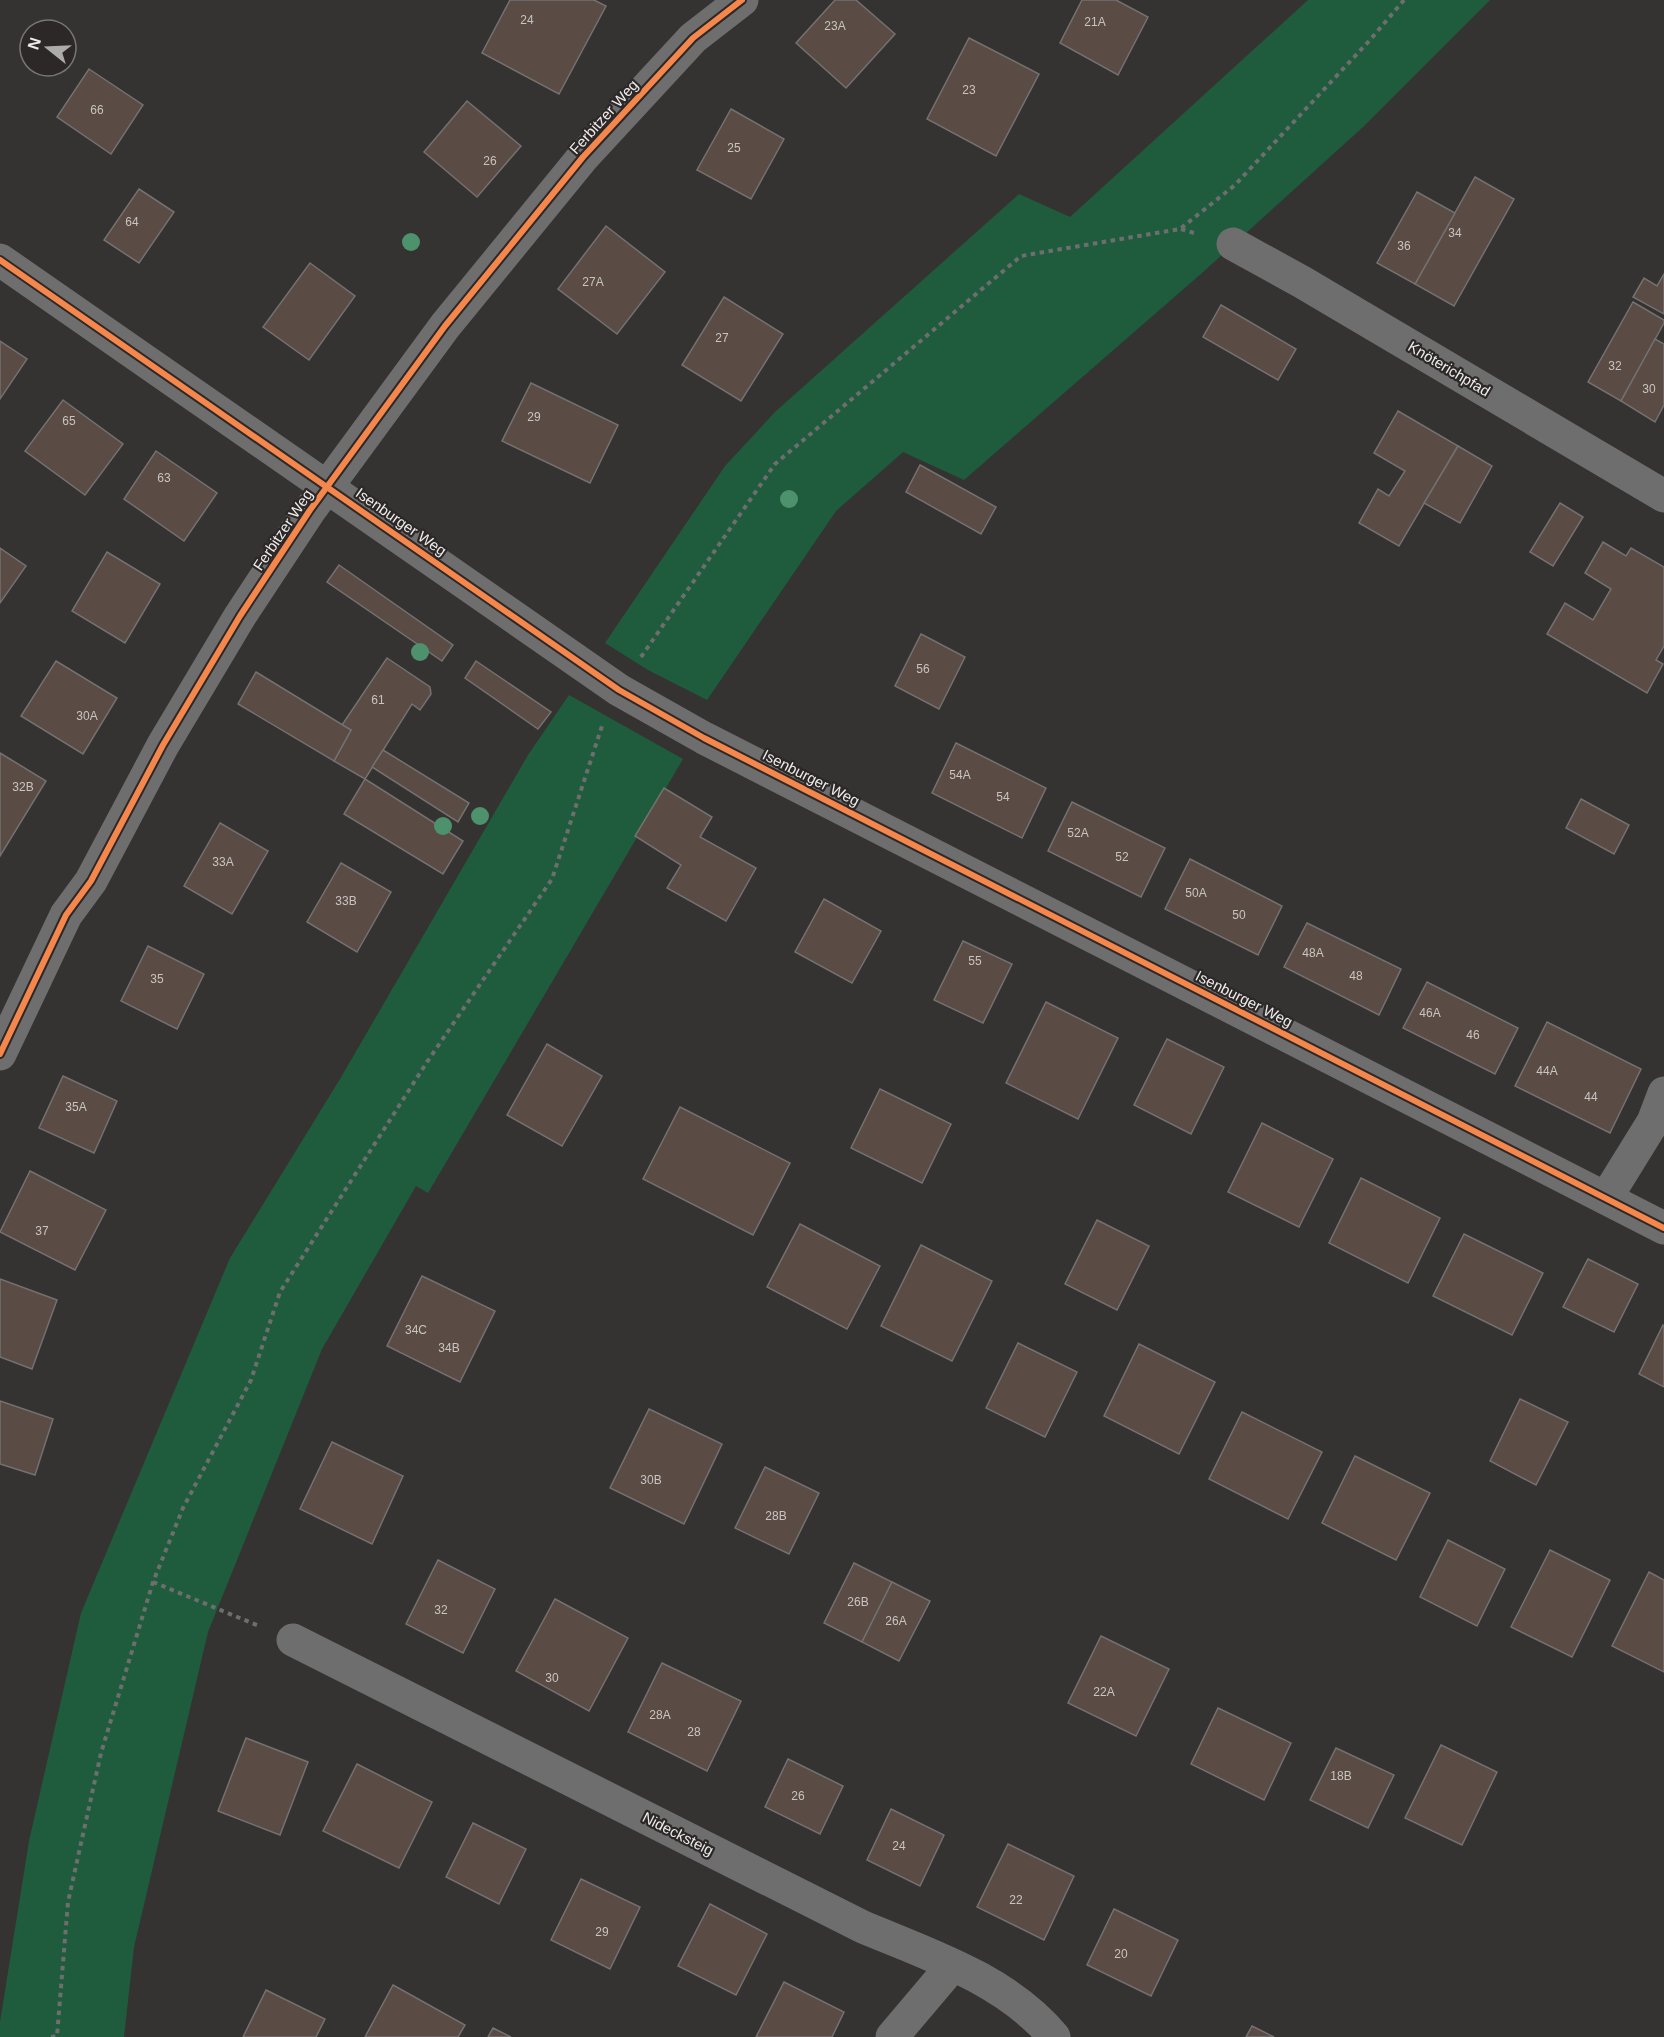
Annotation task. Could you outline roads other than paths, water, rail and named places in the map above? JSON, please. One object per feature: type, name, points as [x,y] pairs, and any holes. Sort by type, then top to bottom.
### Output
[{"type":"street","name":"Ferbitzer Weg","points":[[0,1054],[66,915],[91,881],[163,745],[240,616],[327,487],[445,326],[583,157],[693,38],[742,0]]},
{"type":"street","name":"Knöterichpfad","points":[[1233,244],[1302,282],[1664,496]]},
{"type":"street","name":"Isenburger Weg","points":[[0,260],[619,690],[704,738],[1664,1228]]},
{"type":"street","points":[[1606,1198],[1653,1122],[1664,1093]]},
{"type":"street","name":"Nidecksteig","points":[[293,1640],[863,1927],[952,1966],[1007,1994],[1036,2015],[1054,2037]]},
{"type":"street","points":[[892,2037],[952,1966]]}]
